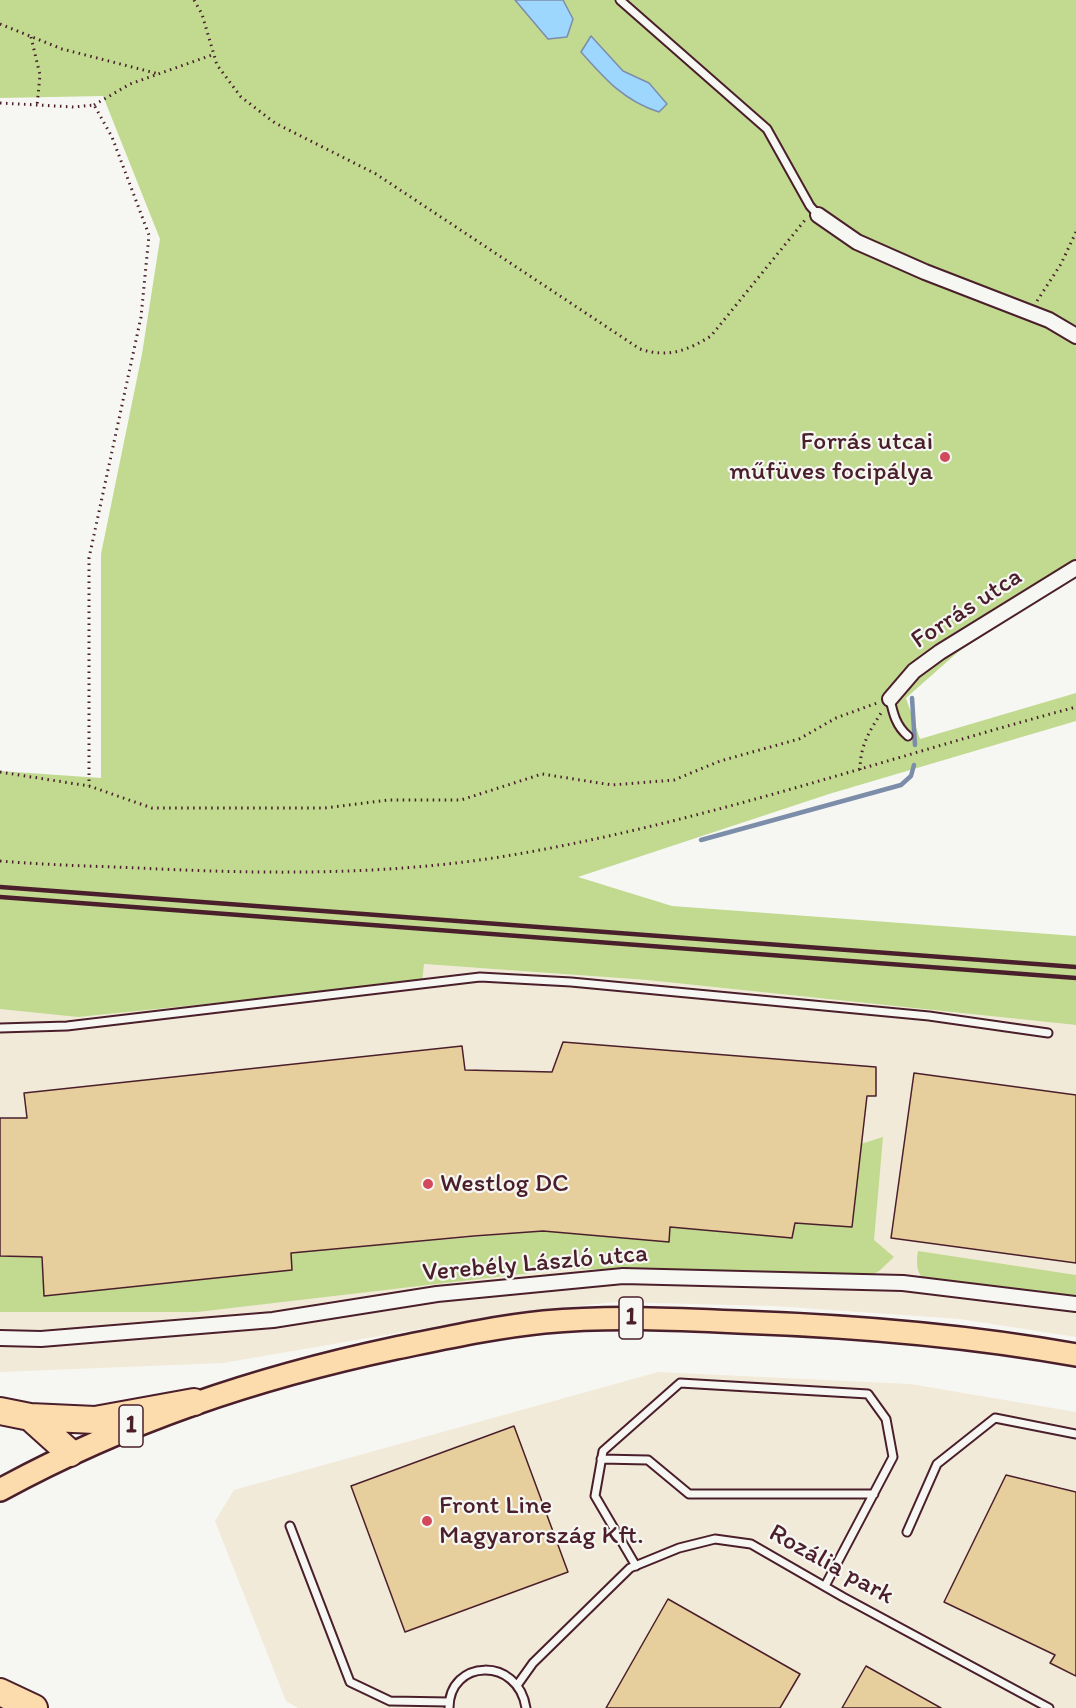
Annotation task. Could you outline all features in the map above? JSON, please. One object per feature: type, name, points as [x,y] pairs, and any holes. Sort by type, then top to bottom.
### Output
[{"type":"highway","points":[[0,1411],[30,1417],[95,1420],[194,1402]]},
{"type":"highway","points":[[30,1417],[70,1453]]},
{"type":"highway","points":[[0,1692],[34,1708]]},
{"type":"main road","name":"1","points":[[0,1490],[104,1437],[194,1402],[283,1374],[431,1341],[541,1322],[587,1319],[818,1325],[1016,1344],[1076,1355]]},
{"type":"street","points":[[818,215],[857,242],[925,272],[1049,320],[1076,336]]},
{"type":"street","name":"Forrás utca","points":[[890,699],[914,671],[940,652],[1076,568]]},
{"type":"street","name":"Verebély László utca","points":[[0,1338],[41,1339],[273,1320],[437,1294],[623,1276],[903,1283],[1076,1304]]},
{"type":"lane","points":[[620,0],[767,129],[810,206],[818,215]]},
{"type":"lane","points":[[890,699],[894,716],[902,731],[909,736]]},
{"type":"lane","points":[[0,1028],[67,1026],[480,977],[571,982],[929,1016],[1048,1033]]},
{"type":"lane","points":[[636,1566],[595,1496],[601,1459],[603,1451],[680,1383],[868,1394],[886,1419],[893,1457],[825,1586]]},
{"type":"lane","points":[[907,1532],[937,1464],[995,1418],[1076,1434]]},
{"type":"lane","points":[[601,1459],[648,1460],[689,1494],[874,1494]]},
{"type":"lane","points":[[290,1526],[350,1682],[390,1701],[449,1705],[454,1689],[462,1679],[480,1670],[501,1672],[518,1684],[524,1696],[526,1708]]},
{"type":"lane","name":"Rozália park","points":[[518,1684],[533,1663],[630,1568],[679,1548],[715,1539],[751,1544],[1049,1708]]},
{"type":"path","points":[[194,0],[202,14],[212,55],[241,98],[275,123],[376,174],[640,349],[658,356],[694,347],[711,336],[782,251],[803,221]]},
{"type":"path","points":[[0,24],[62,49],[159,74]]},
{"type":"path","points":[[31,36],[40,75],[37,106]]},
{"type":"path","points":[[0,103],[37,106],[94,105],[130,84],[212,55]]},
{"type":"path","points":[[89,786],[89,558],[141,317],[150,235],[112,137],[94,105]]},
{"type":"path","points":[[1030,313],[1061,264],[1076,232]]},
{"type":"path","points":[[0,772],[89,786],[152,808],[325,808],[389,800],[461,800],[542,774],[612,785],[674,780],[720,760],[799,739],[836,718],[890,699]]},
{"type":"path","points":[[860,770],[860,753],[866,735],[890,699]]},
{"type":"path","points":[[0,861],[244,873],[409,867],[502,857],[591,841],[860,770],[1076,707]]},
{"type":"shaded area","points":[[423,964],[647,980],[1076,1025],[1076,1337],[960,1319],[774,1306],[615,1302],[519,1312],[223,1363],[0,1372],[0,968]]},
{"type":"shaded area","points":[[658,1372],[910,1384],[1076,1412],[1076,1708],[298,1708],[286,1701],[215,1521],[234,1490]]},
{"type":"green space","points":[[0,0],[1076,0],[1076,575],[958,652],[906,698],[920,739],[1076,693],[1076,721],[829,794],[578,877],[672,906],[1076,936],[1076,1025],[647,980],[424,964],[422,982],[78,1017],[0,1009],[0,771],[101,778],[101,554],[142,354],[160,239],[103,96],[0,98]]},
{"type":"green space","points":[[883,1137],[874,1240],[894,1257],[879,1271],[860,1281],[773,1271],[565,1269],[197,1312],[0,1312],[0,1252],[41,1251],[44,1296],[291,1270],[291,1253],[543,1231],[669,1241],[670,1227],[791,1231],[861,1144]]},
{"type":"green space","points":[[918,1251],[1076,1275],[1076,1308],[930,1286],[918,1271]]},
{"type":"water","points":[[515,0],[563,0],[573,19],[567,37],[548,39]]},
{"type":"water","points":[[591,36],[623,71],[649,83],[667,104],[659,112],[625,95],[581,52]]},
{"type":"building","name":"Westlog DC","points":[[563,1042],[876,1067],[876,1096],[867,1096],[852,1227],[795,1223],[792,1238],[670,1227],[669,1242],[543,1231],[474,1236],[291,1253],[292,1270],[44,1296],[42,1257],[0,1256],[0,1118],[27,1118],[24,1093],[462,1046],[465,1070],[552,1072]]},
{"type":"building","points":[[914,1073],[1076,1095],[1076,1263],[891,1238]]},
{"type":"building","points":[[514,1426],[568,1572],[405,1632],[351,1486]]},
{"type":"building","points":[[1006,1475],[1076,1492],[1076,1676],[1050,1663],[1055,1655],[944,1602]]},
{"type":"building","points":[[668,1599],[800,1674],[780,1708],[606,1708]]},
{"type":"building","points":[[866,1666],[941,1708],[842,1708]]},
{"type":"waterway","points":[[912,698],[915,745]]},
{"type":"waterway","points":[[701,840],[901,785],[911,776],[914,765]]},
{"type":"railway","points":[[0,887],[1076,967]]},
{"type":"railway","points":[[0,897],[1076,978]]},
{"type":"place","name":"Forrás utcai műfüves focipálya","points":[[945,457]]},
{"type":"place","name":"Westlog DC","points":[[428,1184]]},
{"type":"place","name":"Front Line Magyarország Kft.","points":[[427,1521]]}]
